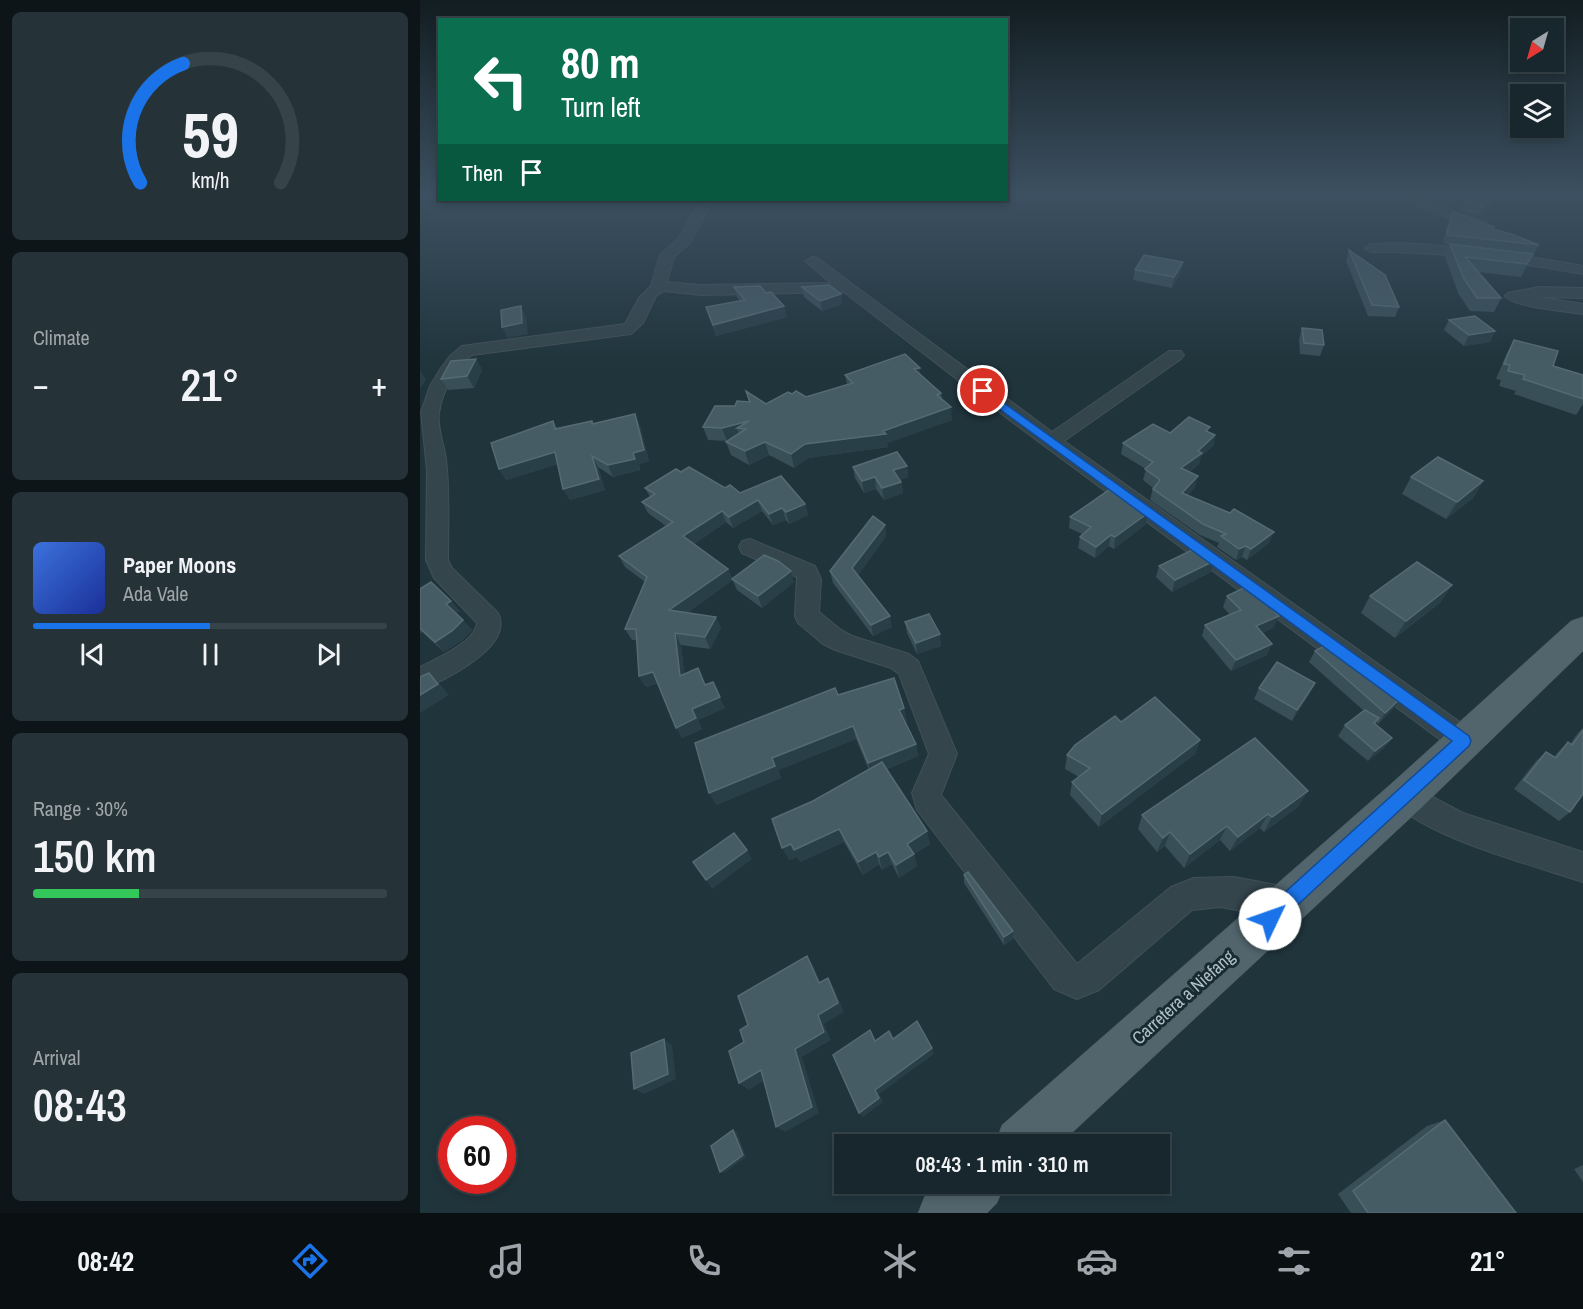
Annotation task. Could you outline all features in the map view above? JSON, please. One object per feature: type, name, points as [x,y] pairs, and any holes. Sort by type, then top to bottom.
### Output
[{"type":"main road","name":"Carretera a Niefang","points":[[1032,1134],[1406,796],[1583,630]]},
{"type":"main road","points":[[946,1213],[967,1194]]},
{"type":"street","points":[[658,288],[667,255],[671,252]]},
{"type":"street","points":[[1469,252],[1583,269]]},
{"type":"street","points":[[1545,252],[1583,269]]},
{"type":"street","points":[[812,261],[845,288],[1052,441],[1464,741]]},
{"type":"street","points":[[420,679],[476,646],[486,637],[491,628],[489,620],[442,572],[437,560],[436,457],[429,420],[436,393],[456,359],[468,350],[625,332],[633,328],[652,291],[667,286],[694,290],[766,289],[796,286],[845,288]]},
{"type":"street","points":[[1583,293],[1530,293],[1513,296],[1583,309]]},
{"type":"street","points":[[1052,441],[1175,355]]},
{"type":"street","points":[[750,547],[807,572],[809,579],[807,616],[832,637],[900,661],[909,668],[943,754],[942,765],[927,784],[925,792],[927,800],[1066,977],[1077,982],[1087,978],[1182,898],[1196,891],[1216,890],[1287,903]]},
{"type":"street","points":[[1406,796],[1455,825],[1583,867]]},
{"type":"building","points":[[1350,252],[1385,275],[1399,307],[1372,305]]},
{"type":"building","points":[[1453,252],[1533,254],[1527,264],[1465,257],[1501,298],[1477,298],[1464,279]]},
{"type":"building","points":[[1144,255],[1183,262],[1174,277],[1135,270]]},
{"type":"building","points":[[829,285],[841,294],[820,301],[802,287]]},
{"type":"building","points":[[760,286],[766,293],[771,292],[784,306],[713,325],[706,307],[745,300],[734,287]]},
{"type":"building","points":[[521,306],[522,323],[502,327],[501,310]]},
{"type":"building","points":[[1475,316],[1495,331],[1469,335],[1449,320]]},
{"type":"building","points":[[1302,328],[1322,330],[1324,345],[1304,343]]},
{"type":"building","points":[[1514,340],[1558,351],[1553,366],[1583,375],[1583,399],[1523,379],[1525,375],[1508,371],[1510,365],[1504,364]]},
{"type":"building","points":[[905,354],[920,368],[914,369],[941,393],[937,395],[951,407],[883,431],[886,434],[805,444],[791,454],[765,442],[745,451],[726,442],[746,429],[737,428],[749,421],[722,428],[703,427],[715,406],[735,406],[737,401],[750,402],[746,391],[766,404],[788,392],[792,394],[796,391],[806,397],[853,383],[845,375]]},
{"type":"building","points":[[476,359],[467,376],[441,379],[451,361]]},
{"type":"building","points":[[635,414],[644,450],[633,453],[635,459],[608,465],[592,456],[599,479],[563,489],[555,452],[499,469],[491,443],[553,421],[555,429],[592,421],[592,424]]},
{"type":"building","points":[[1189,417],[1210,427],[1206,431],[1215,435],[1198,451],[1202,453],[1181,468],[1198,476],[1182,493],[1230,513],[1234,509],[1274,532],[1251,549],[1246,546],[1239,549],[1221,536],[1226,534],[1203,524],[1153,489],[1160,480],[1145,469],[1153,462],[1123,443],[1153,424],[1170,433]]},
{"type":"building","points":[[897,452],[907,466],[893,470],[901,482],[882,488],[875,477],[862,481],[853,467]]},
{"type":"building","points":[[1438,457],[1483,481],[1457,502],[1411,477]]},
{"type":"building","points":[[689,467],[725,488],[730,485],[740,493],[781,476],[805,504],[786,512],[782,508],[769,514],[758,500],[729,517],[722,511],[683,536],[728,569],[669,610],[716,617],[705,637],[675,633],[680,676],[698,668],[705,685],[713,682],[720,697],[692,709],[696,718],[676,728],[653,672],[639,676],[636,629],[625,629],[647,577],[619,556],[673,522],[642,502],[655,494],[645,488],[676,469],[681,472]]},
{"type":"building","points":[[1109,490],[1136,508],[1138,505],[1148,513],[1115,537],[1111,535],[1096,547],[1080,537],[1091,527],[1070,517]]},
{"type":"building","points":[[873,516],[885,525],[852,568],[890,616],[871,625],[830,571]]},
{"type":"building","points":[[1196,548],[1214,561],[1175,580],[1159,566]]},
{"type":"building","points":[[764,555],[778,561],[791,571],[758,596],[732,579]]},
{"type":"building","points":[[1417,562],[1452,585],[1406,621],[1370,596]]},
{"type":"building","points":[[431,582],[451,601],[446,604],[463,620],[452,631],[435,642],[420,628],[420,589]]},
{"type":"building","points":[[1248,586],[1279,616],[1256,626],[1272,644],[1236,660],[1205,625],[1241,610],[1227,596]]},
{"type":"building","points":[[929,614],[940,634],[916,643],[905,622]]},
{"type":"building","points":[[1328,644],[1402,697],[1385,713],[1315,651]]},
{"type":"building","points":[[1277,662],[1315,683],[1297,710],[1259,688]]},
{"type":"building","points":[[429,673],[438,684],[420,695],[420,677]]},
{"type":"building","points":[[894,678],[904,708],[899,710],[916,744],[868,763],[853,726],[772,758],[775,766],[709,793],[695,743],[835,688],[838,695]]},
{"type":"building","points":[[1155,697],[1200,740],[1102,814],[1072,782],[1090,768],[1067,755],[1075,745],[1115,716],[1121,722]]},
{"type":"building","points":[[1365,710],[1379,718],[1374,723],[1392,738],[1375,751],[1345,725]]},
{"type":"building","points":[[1583,730],[1583,794],[1570,812],[1524,780],[1546,752],[1556,758],[1568,742],[1572,745]]},
{"type":"building","points":[[1255,738],[1308,791],[1272,817],[1268,814],[1238,837],[1227,826],[1190,854],[1170,832],[1163,838],[1142,815]]},
{"type":"building","points":[[882,762],[927,831],[907,844],[914,854],[896,865],[888,852],[879,857],[876,852],[858,862],[839,829],[794,850],[791,844],[782,848],[772,819],[813,801]]},
{"type":"building","points":[[734,833],[747,850],[706,880],[693,862]]},
{"type":"building","points":[[968,872],[1013,931],[1004,937],[964,875]]},
{"type":"building","points":[[807,956],[819,983],[828,978],[838,1003],[818,1015],[824,1032],[795,1049],[812,1107],[776,1127],[761,1070],[739,1083],[729,1051],[744,1042],[740,1030],[748,1025],[738,996]]},
{"type":"building","points":[[917,1021],[932,1048],[875,1090],[879,1098],[859,1113],[833,1055],[870,1030],[875,1041],[889,1031],[893,1039]]},
{"type":"building","points":[[664,1039],[668,1074],[634,1089],[631,1053]]},
{"type":"building","points":[[1445,1120],[1516,1213],[1368,1213],[1353,1191]]},
{"type":"building","points":[[733,1130],[743,1155],[720,1172],[711,1146]]},
{"type":"route","points":[[983,391],[1464,741],[1270,919]]}]
